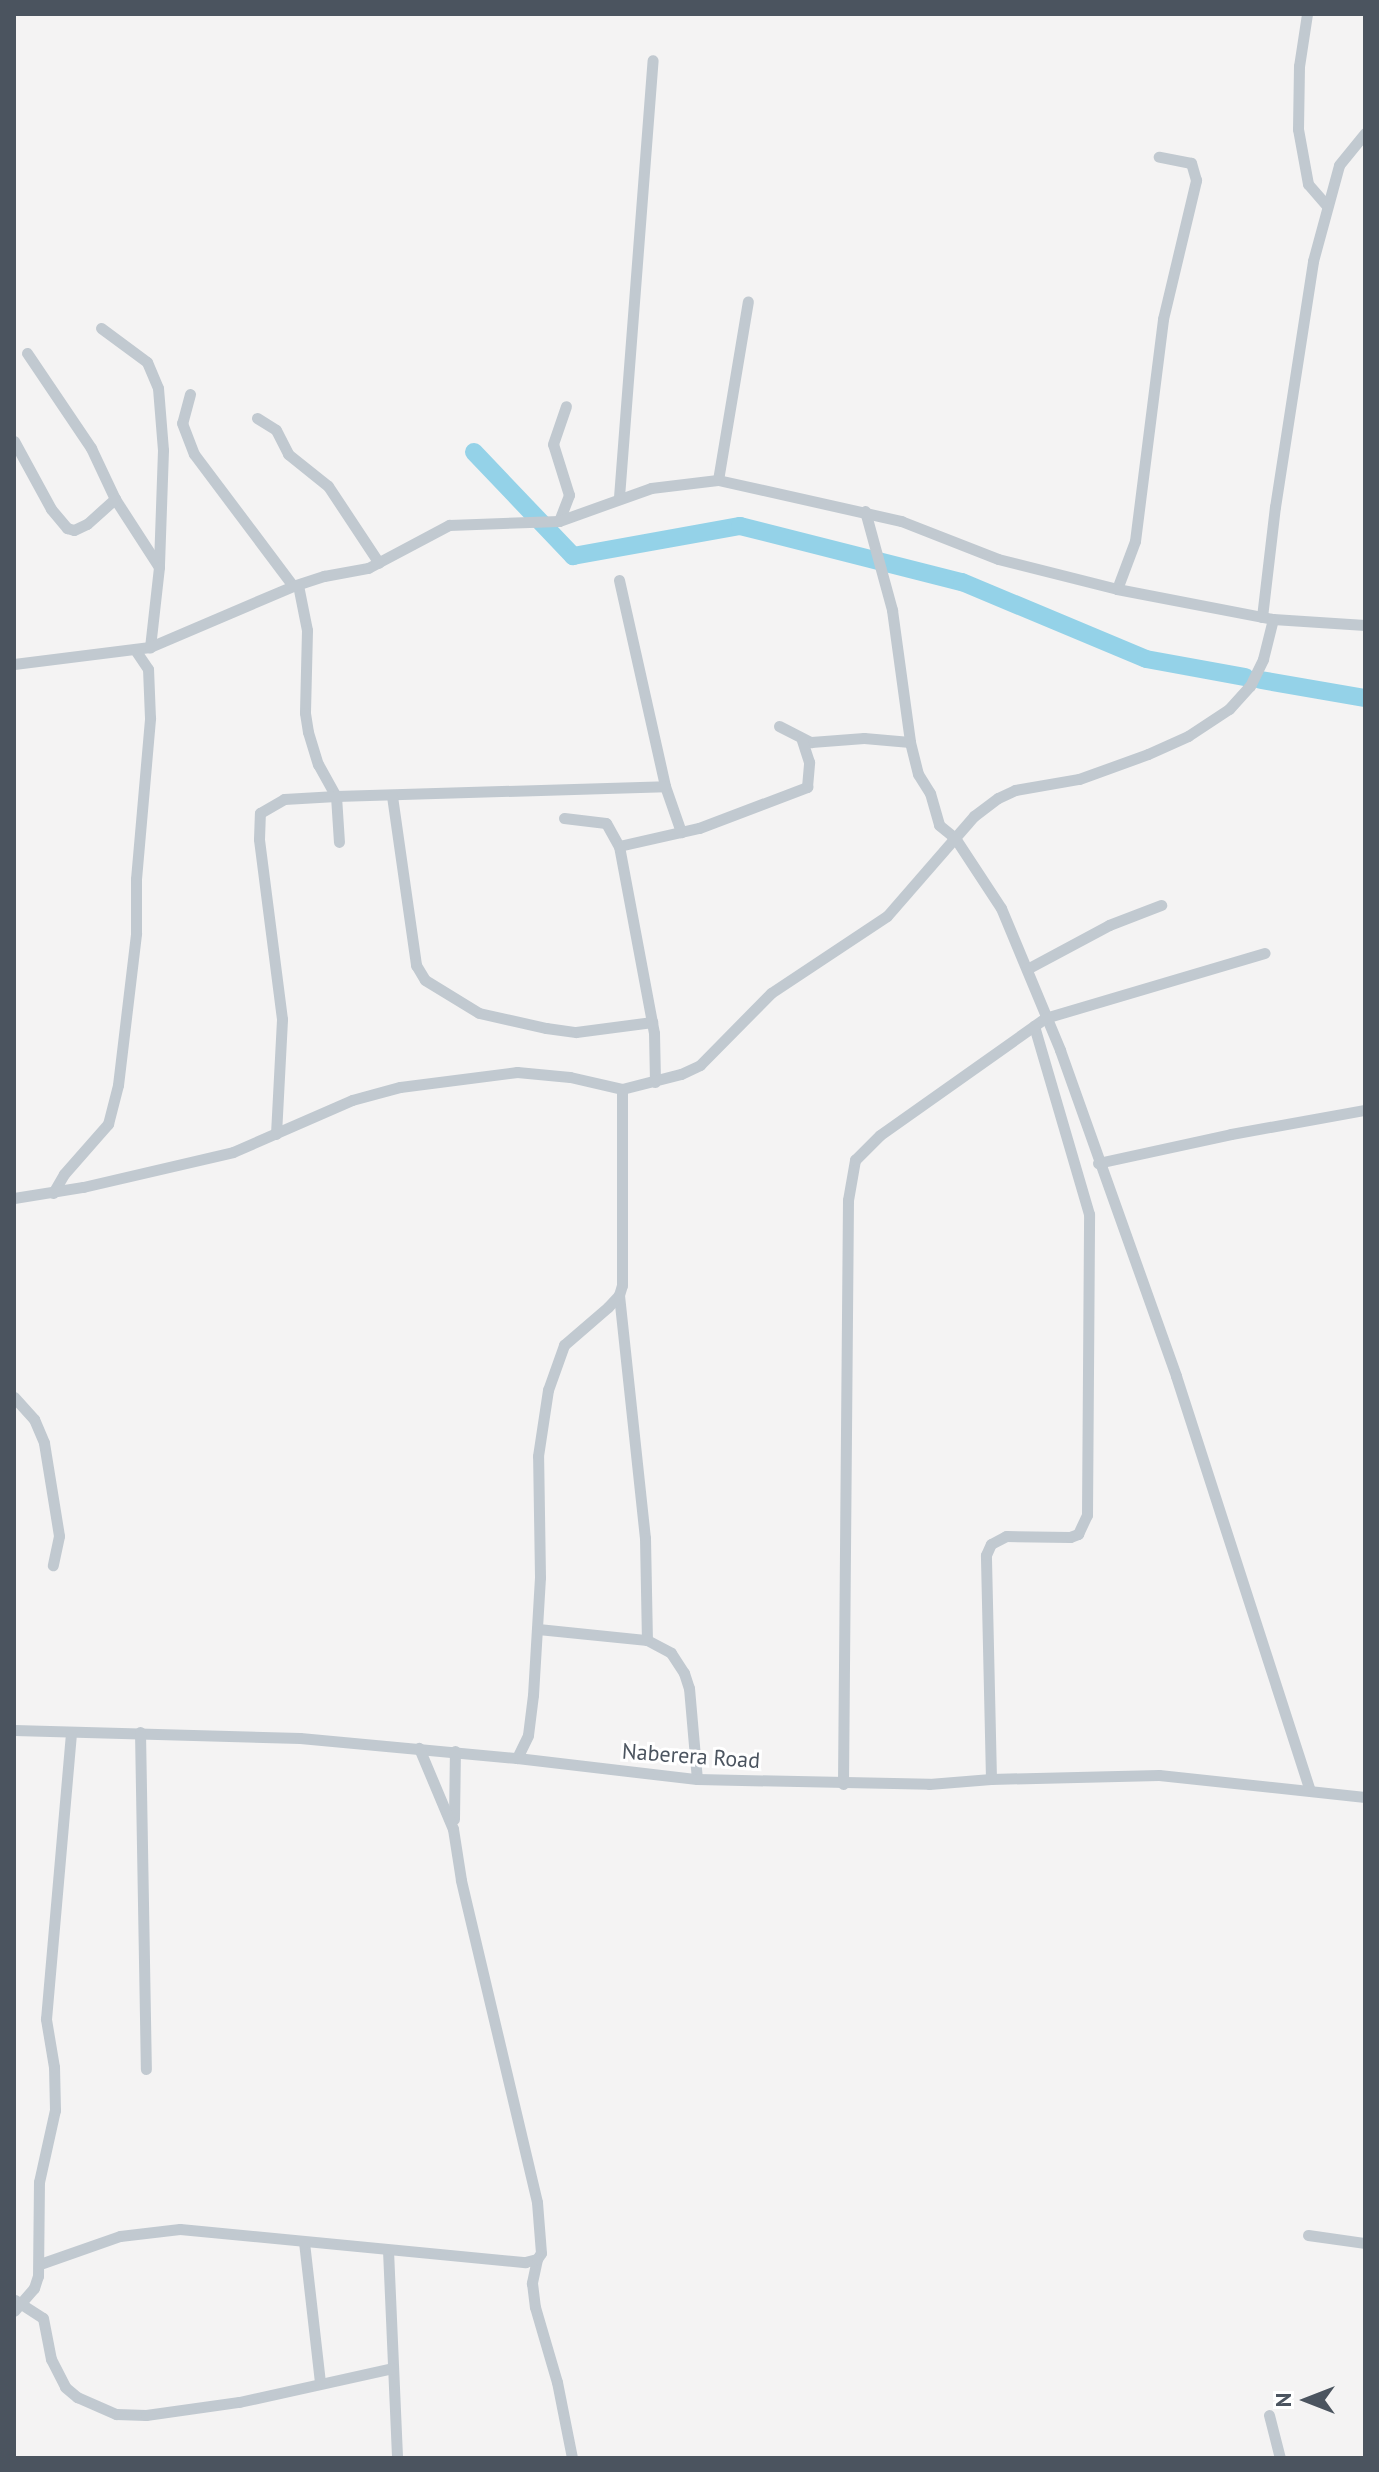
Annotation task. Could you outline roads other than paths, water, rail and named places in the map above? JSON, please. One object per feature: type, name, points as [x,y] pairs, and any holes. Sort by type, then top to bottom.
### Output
[{"type":"street","points":[[1307,14],[1299,66],[1298,129],[1308,184],[1326,205]]},
{"type":"street","points":[[619,497],[653,60]]},
{"type":"street","points":[[14,1198],[53,1193],[233,1152],[366,1095],[484,1074],[549,1073],[622,1089],[655,1082],[700,1065],[771,993],[887,916],[974,816],[1015,790],[1079,779],[1148,754],[1188,736],[1229,709],[1250,686],[1263,659],[1290,406],[1313,261],[1339,165],[1365,133]]},
{"type":"street","points":[[1117,589],[1135,541],[1163,319],[1196,180],[1191,163],[1159,157]]},
{"type":"street","points":[[718,480],[748,301]]},
{"type":"street","points":[[101,328],[147,362],[158,388],[163,417],[159,567],[150,647]]},
{"type":"street","points":[[27,353],[97,458],[115,499],[159,567]]},
{"type":"street","points":[[190,394],[182,423],[194,454],[295,586],[307,630],[304,689],[308,732],[318,764],[336,796],[339,842]]},
{"type":"street","points":[[559,521],[569,495],[553,444],[566,406]]},
{"type":"street","points":[[257,418],[276,430],[288,454],[328,486],[379,563]]},
{"type":"street","points":[[14,441],[51,509],[67,528],[74,530],[87,524],[115,499]]},
{"type":"street","points":[[14,664],[150,647],[295,586],[379,563],[449,525],[577,518],[619,497],[668,483],[718,480],[865,511],[901,521],[998,559],[1117,589],[1267,618],[1365,625]]},
{"type":"street","points":[[865,511],[892,610],[910,742],[918,774],[930,793],[935,818],[955,838],[1001,908],[1027,969],[1176,1376],[1310,1790]]},
{"type":"street","points":[[619,580],[665,786],[681,832]]},
{"type":"street","points":[[53,1193],[64,1174],[108,1124],[118,1085],[136,933],[136,879],[150,718],[148,669],[136,651]]},
{"type":"street","points":[[779,726],[802,740],[887,738],[910,742]]},
{"type":"street","points":[[619,846],[740,815],[807,787],[809,762],[802,740]]},
{"type":"street","points":[[276,1134],[282,1019],[259,818],[263,809],[284,799],[336,796],[665,786]]},
{"type":"street","points":[[392,796],[416,965],[425,980],[479,1013],[546,1028],[576,1032],[652,1022]]},
{"type":"street","points":[[564,818],[606,823],[619,846],[656,1048],[655,1082]]},
{"type":"street","points":[[1027,969],[1109,925],[1161,905]]},
{"type":"street","points":[[843,1784],[848,1200],[855,1160],[880,1135],[1045,1018],[1265,953]]},
{"type":"street","points":[[991,1779],[986,1555],[991,1544],[1006,1536],[1070,1537],[1078,1534],[1087,1515],[1089,1214],[1034,1026]]},
{"type":"street","points":[[622,1089],[623,1269],[619,1295],[645,1538],[647,1640]]},
{"type":"street","points":[[1098,1163],[1231,1134],[1365,1110]]},
{"type":"street","points":[[517,1758],[529,1728],[538,1629],[538,1456],[553,1366],[564,1345],[619,1295]]},
{"type":"street","points":[[14,1397],[34,1419],[44,1443],[59,1536],[53,1565]]},
{"type":"street","points":[[538,1629],[647,1640],[671,1653],[684,1673],[693,1717],[697,1779]]},
{"type":"street","name":"Naberera Road","points":[[14,1730],[300,1738],[455,1751],[697,1779],[929,1784],[991,1779],[1159,1775],[1365,1797]]},
{"type":"street","points":[[71,1732],[47,2004],[56,2089],[55,2110],[42,2154],[39,2182],[40,2264],[34,2288],[16,2304],[43,2318],[51,2359],[65,2387],[77,2397],[116,2414],[146,2415],[239,2402],[392,2368]]},
{"type":"street","points":[[140,1732],[146,2069]]},
{"type":"street","points":[[419,1748],[453,1829]]},
{"type":"street","points":[[455,1751],[453,1829],[461,1880],[537,2202],[543,2244],[532,2283],[535,2307],[557,2382],[572,2458]]},
{"type":"street","points":[[40,2264],[74,2249],[150,2230],[180,2229],[525,2262],[537,2259]]},
{"type":"street","points":[[1308,2235],[1365,2243]]},
{"type":"street","points":[[304,2242],[320,2382]]},
{"type":"street","points":[[388,2250],[397,2458]]},
{"type":"street","points":[[1269,2415],[1280,2458]]},
{"type":"waterway","points":[[474,452],[573,556],[740,526],[962,582],[1146,659],[1245,677]]},
{"type":"waterway","points":[[1261,680],[1365,698]]}]
